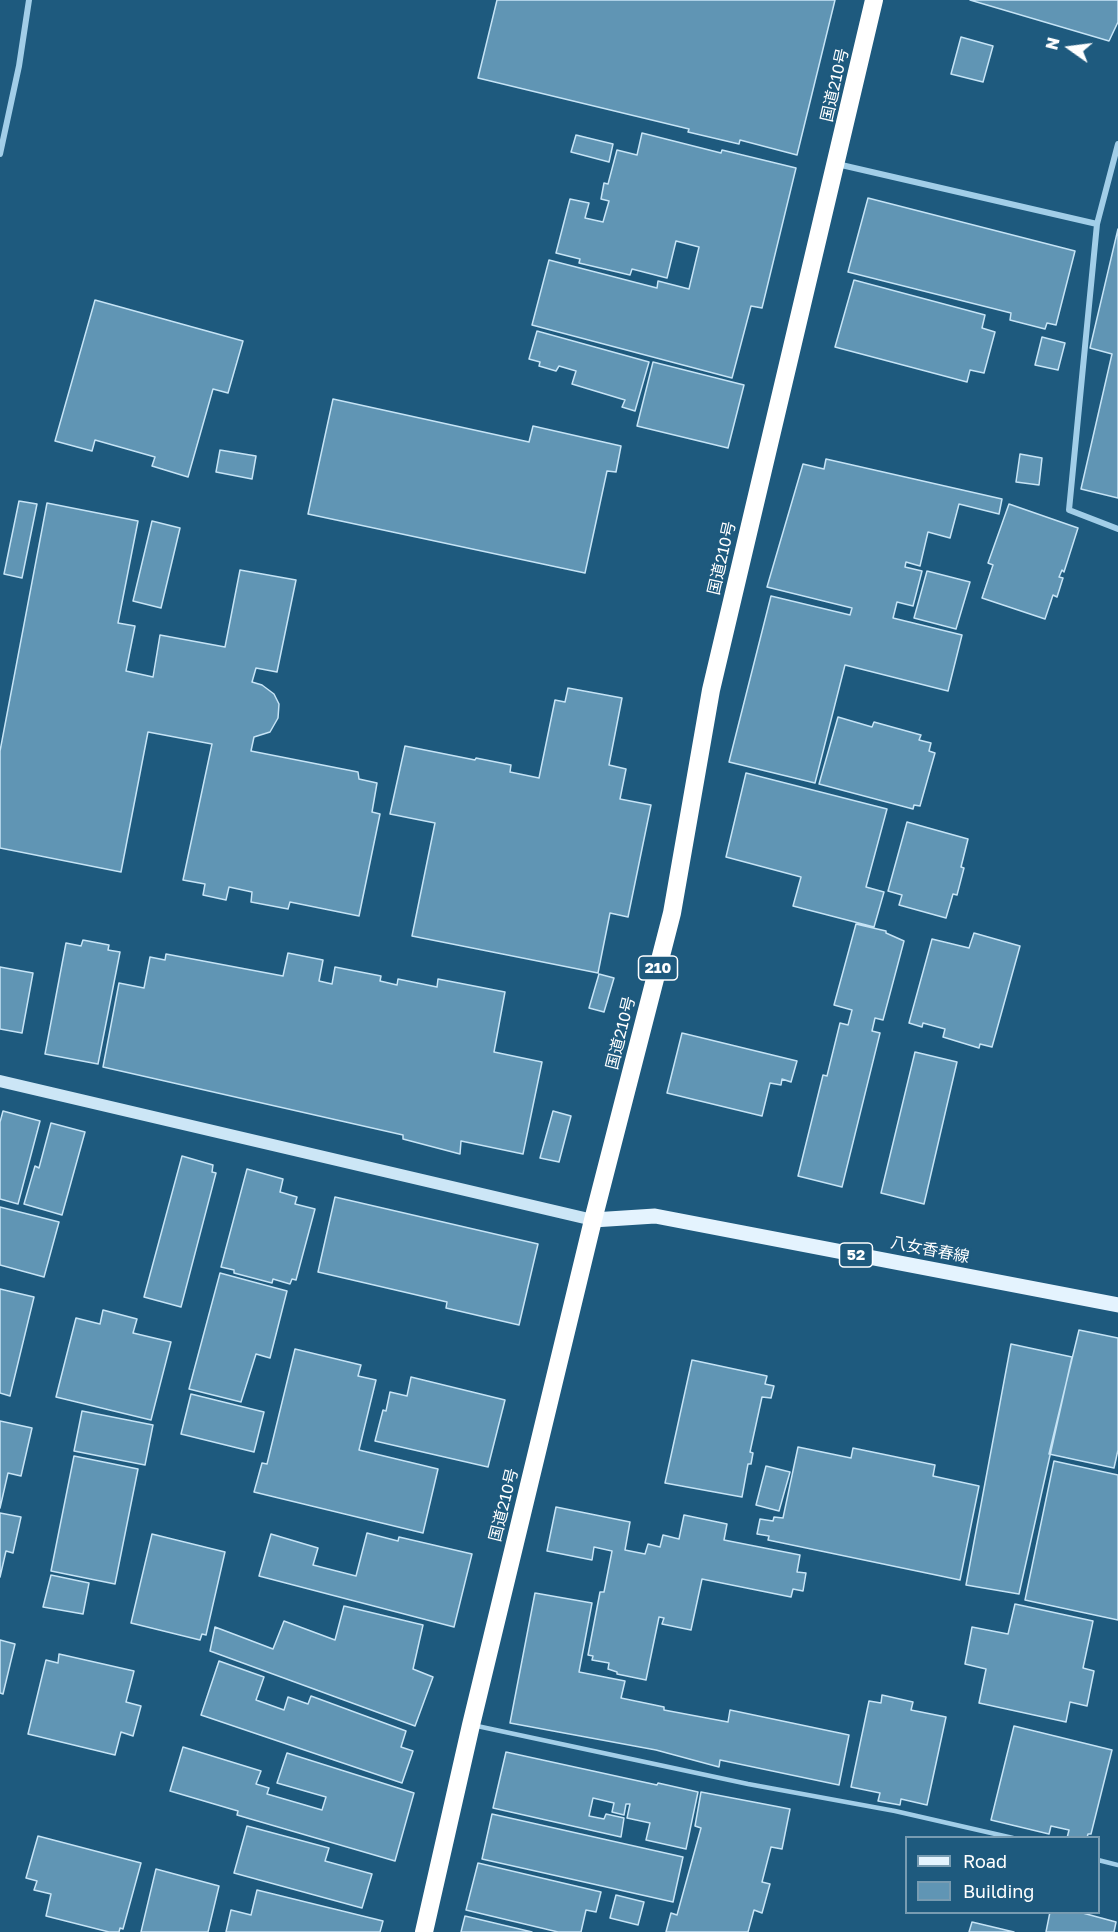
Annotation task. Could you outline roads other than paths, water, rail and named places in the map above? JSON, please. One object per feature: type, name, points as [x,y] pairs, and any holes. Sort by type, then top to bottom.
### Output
[{"type":"highway","name":"国道210号","points":[[424,1932],[471,1725],[593,1220],[672,913],[711,690],[874,0]]},
{"type":"main road","name":"八女香春線","points":[[593,1220],[655,1216],[1118,1305]]},
{"type":"street","points":[[0,154],[20,66],[28,0]]},
{"type":"street","points":[[1118,144],[1097,224],[1069,510],[1118,529]]},
{"type":"street","points":[[836,164],[1097,224]]},
{"type":"street","points":[[0,1081],[593,1220]]},
{"type":"lane","points":[[471,1725],[748,1784],[895,1810],[1005,1836]]},
{"type":"lane","points":[[1100,1860],[1118,1865]]}]
